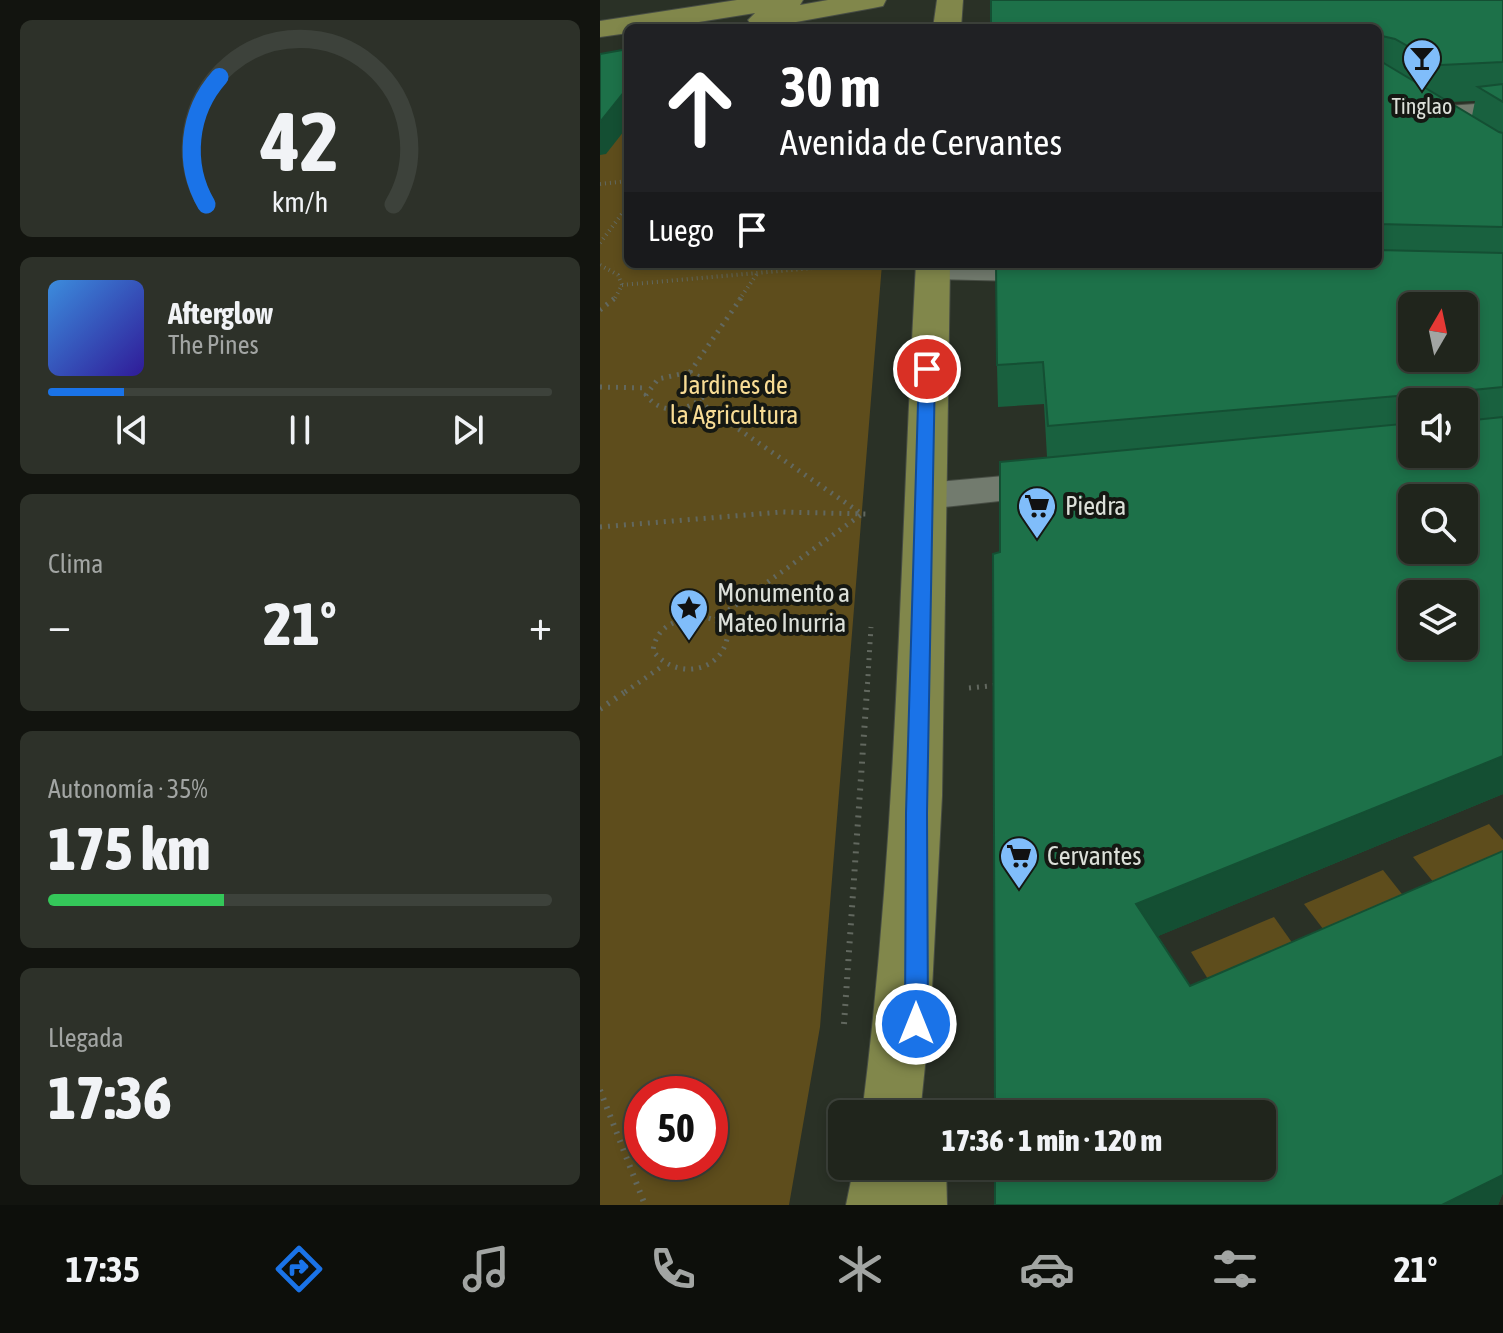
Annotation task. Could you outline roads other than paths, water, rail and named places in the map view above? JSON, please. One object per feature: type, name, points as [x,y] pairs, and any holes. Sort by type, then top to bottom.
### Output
[{"type":"main road","points":[[633,24],[790,0]]},
{"type":"main road","points":[[732,24],[873,0]]},
{"type":"main road","points":[[947,24],[950,0]]},
{"type":"main road","points":[[600,29],[624,25]]},
{"type":"main road","points":[[600,44],[624,41]]},
{"type":"main road","points":[[916,1100],[917,813],[932,268]]},
{"type":"main road","points":[[893,1100],[917,813]]},
{"type":"main road","points":[[867,1180],[877,1205]]},
{"type":"main road","points":[[916,1180],[916,1205]]},
{"type":"street","points":[[1391,92],[1466,139]]},
{"type":"street","points":[[1382,120],[1503,111]]},
{"type":"street","points":[[958,268],[1091,273]]},
{"type":"street","points":[[926,496],[1099,481]]},
{"type":"place","name":"Tinglao","points":[[1422,92]]},
{"type":"place","name":"Piedra","points":[[1037,540]]},
{"type":"place","name":"Monumento a Mateo Inurria","points":[[689,642]]},
{"type":"place","name":"Cervantes","points":[[1019,890]]},
{"type":"park label","name":"Jardines de la Agricultura","points":[[734,400]]}]
